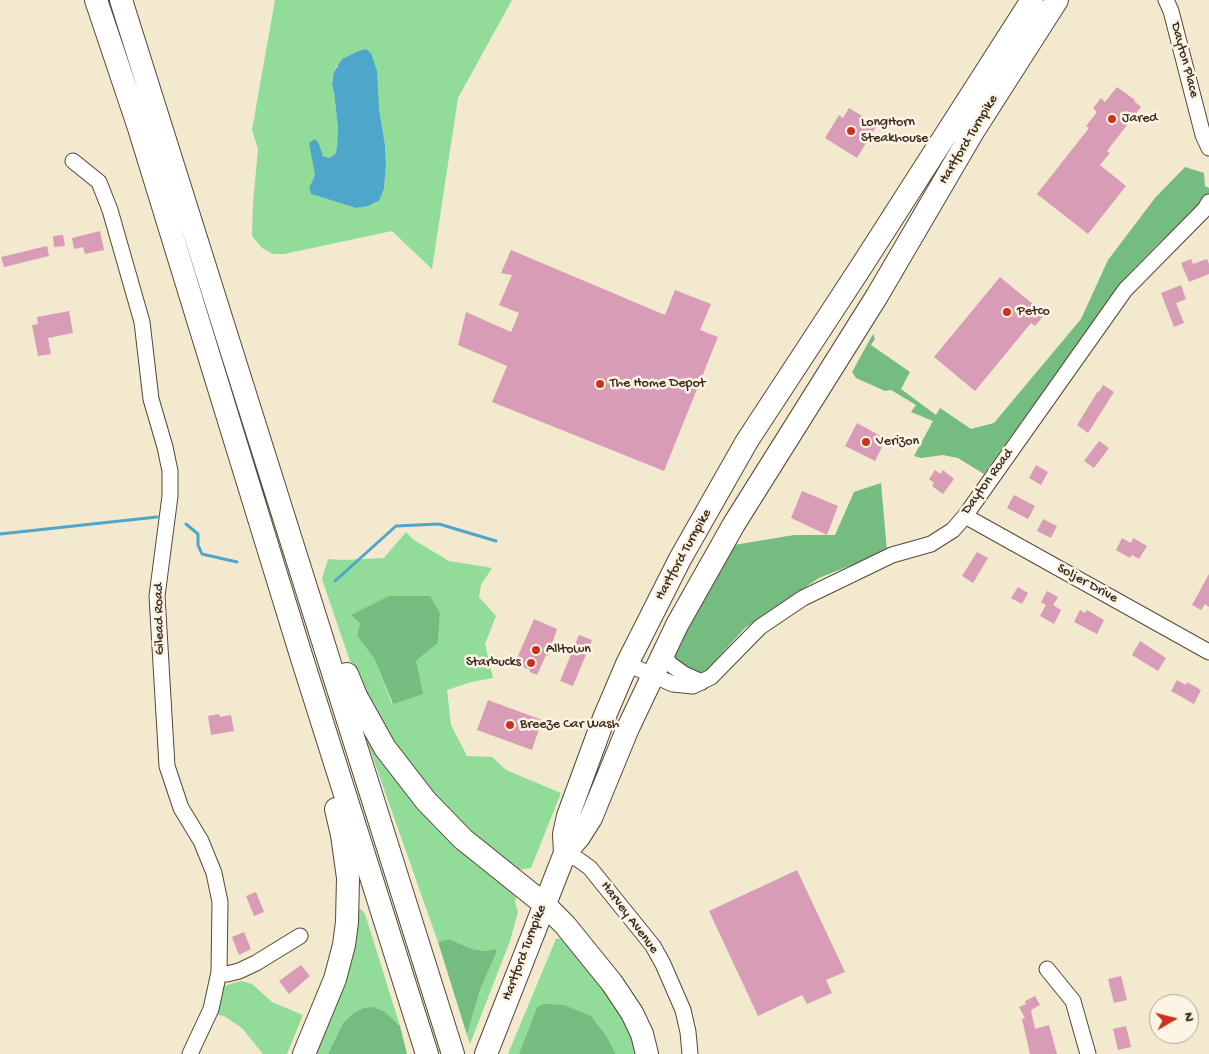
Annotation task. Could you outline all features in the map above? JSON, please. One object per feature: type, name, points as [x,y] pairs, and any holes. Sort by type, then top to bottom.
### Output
[{"type":"highway","points":[[96,0],[142,138],[300,652],[427,1054]]},
{"type":"highway","points":[[121,0],[452,1051]]},
{"type":"highway","name":"Hartford Turnpike","points":[[565,853],[564,834],[570,811],[604,718],[627,664],[680,559],[747,441],[857,274],[1032,0]]},
{"type":"highway","name":"Hartford Turnpike","points":[[486,1054],[565,853],[579,837],[591,818],[652,675],[696,590],[734,524],[881,289],[974,130],[1057,0]]},
{"type":"highway","points":[[857,274],[881,289]]},
{"type":"highway","points":[[271,477],[309,565],[336,647],[356,696],[385,748],[426,801],[463,839],[544,904],[565,925],[612,983],[632,1012],[642,1034],[647,1054]]},
{"type":"highway","points":[[300,652],[342,835],[348,878],[347,922],[344,945],[335,979],[304,1054]]},
{"type":"street","name":"Dayton Place","points":[[1166,0],[1171,11],[1203,135],[1209,148]]},
{"type":"street","name":"Gilead Road","points":[[73,161],[99,182],[110,210],[142,322],[151,399],[170,471],[170,496],[157,596],[167,766],[181,808],[201,841],[214,873],[220,902],[218,972],[210,1009],[190,1054]]},
{"type":"street","name":"Dayton Road","points":[[702,682],[711,677],[760,627],[803,598],[892,556],[931,544],[952,530],[965,516],[1126,290],[1205,209],[1209,202]]},
{"type":"street","name":"Soljer Drive","points":[[965,516],[1209,652]]},
{"type":"street","points":[[663,653],[670,664],[684,674],[702,682]]},
{"type":"street","points":[[627,664],[673,684],[694,686],[702,682]]},
{"type":"street","name":"Harvey Avenue","points":[[565,853],[580,860],[590,868],[652,946],[670,977],[683,1010],[690,1054]]},
{"type":"street","points":[[218,972],[227,974],[239,971],[256,963],[300,936]]},
{"type":"street","points":[[1047,970],[1073,1001],[1088,1054]]},
{"type":"green space","points":[[275,0],[512,0],[458,98],[432,269],[392,231],[284,254],[273,254],[262,248],[252,236],[258,149],[252,130]],"holes":[[[337,65],[379,109],[386,163],[384,189],[379,201],[356,208],[311,194],[309,188],[315,175],[319,144],[323,156],[329,158],[337,148],[338,128],[332,85]]]},
{"type":"green space","points":[[1185,167],[1204,173],[1205,186],[1209,188],[1209,194],[1201,207],[1158,244],[1123,280],[984,474],[958,458],[943,455],[921,458],[914,456],[933,421],[911,412],[916,405],[891,390],[885,391],[856,378],[852,372],[873,334],[875,339],[871,345],[910,372],[901,389],[936,415],[940,408],[971,429],[994,423],[1081,319],[1108,260],[1155,198]]},
{"type":"green space","points":[[881,483],[887,551],[819,578],[745,628],[705,672],[690,672],[675,660],[672,653],[734,545],[794,535],[835,535],[854,492]]},
{"type":"green space","points":[[406,532],[414,540],[449,561],[492,568],[481,585],[479,597],[496,616],[485,644],[493,678],[471,682],[447,690],[451,725],[467,756],[492,757],[506,770],[561,793],[531,868],[518,870],[505,865],[416,780],[385,734],[352,667],[322,579],[328,559],[384,558]],"holes":[[[430,597],[440,613],[438,643],[416,661],[392,704],[374,658],[357,636],[360,623]]]},
{"type":"green space","points":[[389,596],[430,596],[440,613],[438,643],[416,661],[423,694],[393,704],[374,658],[357,636],[360,623],[351,615]]},
{"type":"green space","points":[[367,741],[372,741],[516,897],[515,902],[518,912],[510,941],[470,1044],[467,1035],[480,990],[497,951],[495,949],[487,951],[472,949],[449,939],[438,942]]},
{"type":"green space","points":[[361,909],[365,914],[400,1026],[385,1012],[343,1023],[328,1054],[310,1054],[357,910]]},
{"type":"green space","points":[[563,938],[580,953],[632,1034],[637,1054],[616,1054],[607,1037],[537,1007],[519,1054],[508,1054],[556,939]]},
{"type":"green space","points":[[449,939],[472,949],[486,951],[495,949],[497,951],[480,990],[467,1035],[438,942]]},
{"type":"green space","points":[[241,981],[252,984],[272,1002],[303,1015],[287,1054],[263,1054],[242,1028],[224,1016],[214,1014],[220,987]]},
{"type":"green space","points":[[544,1004],[564,1005],[591,1016],[607,1037],[616,1054],[519,1054],[537,1007]]},
{"type":"green space","points":[[373,1007],[385,1012],[400,1026],[407,1054],[328,1054],[343,1023],[354,1013],[364,1008]]},
{"type":"water","points":[[366,49],[371,53],[377,71],[379,109],[386,163],[384,189],[379,201],[368,206],[356,208],[311,194],[309,188],[315,175],[309,143],[315,139],[323,156],[329,158],[335,154],[338,128],[332,85],[334,72],[342,59]]},
{"type":"building","points":[[1117,87],[1135,100],[1141,107],[1107,151],[1110,153],[1100,165],[1126,186],[1088,234],[1037,194],[1089,128],[1086,126],[1097,112],[1093,108],[1101,98],[1105,102]]},
{"type":"building","name":"LongHorn Steakhouse","points":[[849,108],[877,125],[857,158],[825,138],[839,115],[843,118]]},
{"type":"building","points":[[100,231],[104,250],[85,254],[83,247],[74,249],[72,238]]},
{"type":"building","points":[[63,235],[65,246],[54,247],[53,236]]},
{"type":"building","points":[[47,246],[49,256],[4,267],[1,257]]},
{"type":"building","name":"The Home Depot","points":[[511,250],[665,315],[675,290],[711,304],[700,330],[718,337],[664,471],[492,402],[507,366],[458,345],[466,312],[511,332],[519,313],[499,305],[512,275],[501,273]]},
{"type":"building","points":[[1191,259],[1193,264],[1207,259],[1209,274],[1189,282],[1181,263]]},
{"type":"building","points":[[1000,277],[1045,314],[1035,326],[1031,323],[975,391],[934,357]]},
{"type":"building","points":[[1181,285],[1186,299],[1176,303],[1184,323],[1174,327],[1161,293]]},
{"type":"building","points":[[69,311],[73,333],[48,338],[51,354],[38,356],[32,325],[38,324],[37,317]]},
{"type":"building","points":[[1103,385],[1114,392],[1088,433],[1077,425]]},
{"type":"building","name":"Verizon","points":[[857,423],[886,439],[875,461],[845,446]]},
{"type":"building","points":[[1099,441],[1109,448],[1094,468],[1084,461]]},
{"type":"building","points":[[1036,465],[1048,472],[1041,485],[1029,478]]},
{"type":"building","points":[[935,470],[940,474],[943,470],[954,479],[943,494],[932,486],[934,483],[929,479]]},
{"type":"building","points":[[802,491],[838,506],[827,535],[791,518]]},
{"type":"building","points":[[1014,495],[1035,506],[1028,519],[1007,508]]},
{"type":"building","points":[[1043,519],[1057,526],[1051,538],[1037,531]]},
{"type":"building","points":[[1122,538],[1131,543],[1133,538],[1147,546],[1139,559],[1132,555],[1130,558],[1116,550]]},
{"type":"building","points":[[977,552],[988,558],[973,583],[962,576]]},
{"type":"building","points":[[1209,574],[1209,607],[1205,604],[1201,610],[1192,605]]},
{"type":"building","points":[[1018,587],[1028,593],[1022,604],[1011,598]]},
{"type":"building","points":[[1047,591],[1058,597],[1053,605],[1061,610],[1054,624],[1040,616],[1046,605],[1041,602]]},
{"type":"building","points":[[1080,610],[1085,613],[1087,610],[1104,620],[1097,634],[1074,622]]},
{"type":"building","name":"Alltown","points":[[534,619],[557,629],[548,656],[546,655],[537,675],[515,663]]},
{"type":"building","points":[[579,635],[592,640],[573,686],[560,681]]},
{"type":"building","points":[[1140,641],[1166,658],[1158,671],[1132,655]]},
{"type":"building","points":[[1177,680],[1186,685],[1187,682],[1201,690],[1194,704],[1171,691]]},
{"type":"building","name":"Breeze Car Wash","points":[[488,700],[542,720],[532,750],[477,730]]},
{"type":"building","points":[[219,714],[220,717],[231,715],[234,731],[211,735],[208,716]]},
{"type":"building","points":[[797,870],[845,972],[826,980],[832,993],[807,1004],[802,995],[758,1016],[709,911]]},
{"type":"building","points":[[256,892],[264,912],[254,916],[246,896]]},
{"type":"building","points":[[244,932],[251,949],[239,955],[232,937]]},
{"type":"building","points":[[301,965],[310,976],[289,994],[279,981]]},
{"type":"building","points":[[1121,976],[1127,1000],[1114,1003],[1108,979]]},
{"type":"building","points":[[1035,996],[1040,1005],[1031,1010],[1035,1029],[1049,1025],[1057,1054],[1030,1054],[1022,1019],[1025,1018],[1019,1007],[1026,1004],[1025,1001]]},
{"type":"building","points":[[1126,1026],[1131,1047],[1118,1050],[1113,1029]]},
{"type":"waterway","points":[[0,534],[157,517]]},
{"type":"waterway","points":[[186,524],[198,534],[198,545],[202,554],[237,562]]},
{"type":"waterway","points":[[335,581],[396,526],[439,524],[496,541]]},
{"type":"place","name":"Jared","points":[[1112,119]]},
{"type":"place","name":"LongHorn Steakhouse","points":[[851,131]]},
{"type":"place","name":"Petco","points":[[1007,312]]},
{"type":"place","name":"The Home Depot","points":[[600,384]]},
{"type":"place","name":"Verizon","points":[[866,442]]},
{"type":"place","name":"Alltown","points":[[536,650]]},
{"type":"place","name":"Starbucks","points":[[531,663]]},
{"type":"place","name":"Breeze Car Wash","points":[[510,725]]}]
